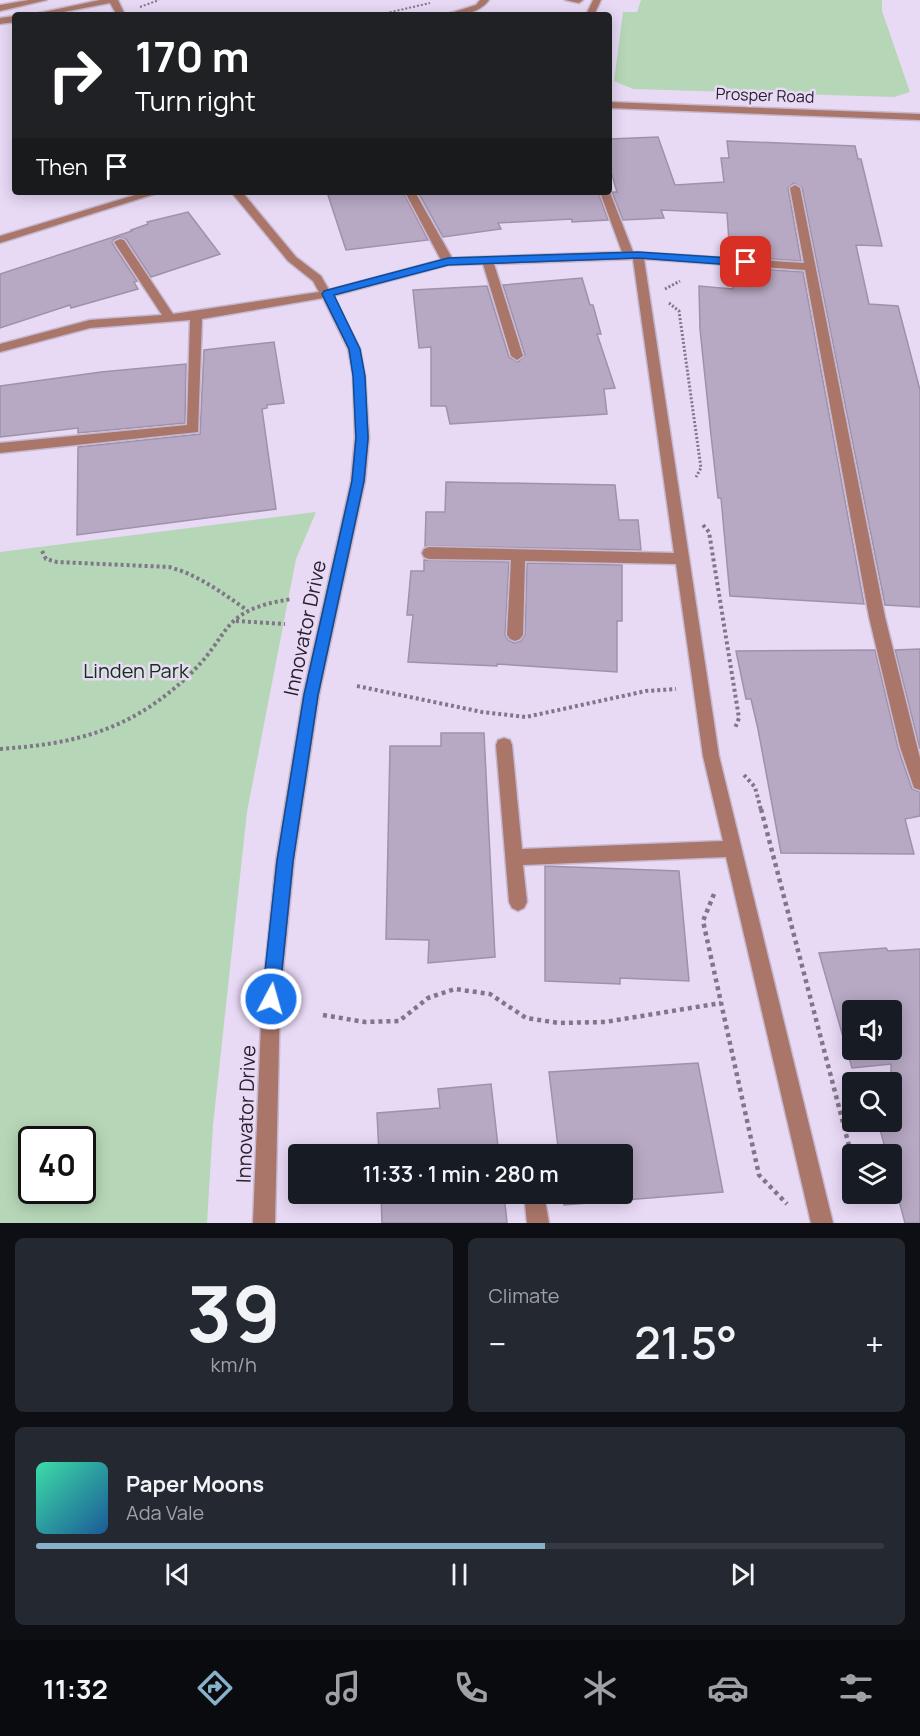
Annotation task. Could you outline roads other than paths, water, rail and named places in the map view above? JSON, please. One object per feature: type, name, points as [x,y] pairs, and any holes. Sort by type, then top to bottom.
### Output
[{"type":"street","points":[[0,8],[43,0]]},
{"type":"street","points":[[50,12],[113,0]]},
{"type":"street","points":[[569,0],[579,0]]},
{"type":"street","points":[[457,12],[482,4]]},
{"type":"street","name":"Prosper Road","points":[[612,105],[920,117]]},
{"type":"street","points":[[795,188],[812,267],[877,617],[908,747],[920,783]]},
{"type":"street","points":[[0,240],[146,195]]},
{"type":"street","name":"Innovator Drive","points":[[239,195],[292,259],[317,279],[327,294],[354,349],[359,376],[362,438],[358,481],[311,695],[285,861],[271,999],[264,1223]]},
{"type":"street","points":[[412,195],[448,262]]},
{"type":"street","points":[[606,195],[633,255],[711,756],[822,1223]]},
{"type":"street","points":[[120,242],[170,318]]},
{"type":"street","points":[[0,348],[90,324],[196,316],[327,294],[448,262],[633,255],[812,267]]},
{"type":"street","points":[[487,260],[517,356]]},
{"type":"street","points":[[0,448],[193,429],[196,316]]},
{"type":"street","points":[[429,553],[682,559]]},
{"type":"street","points":[[514,635],[518,555]]},
{"type":"street","points":[[504,745],[518,902]]},
{"type":"street","points":[[514,857],[733,849]]},
{"type":"street","points":[[535,1204],[538,1223]]},
{"type":"park label","name":"Linden Park","points":[[136,671]]}]
